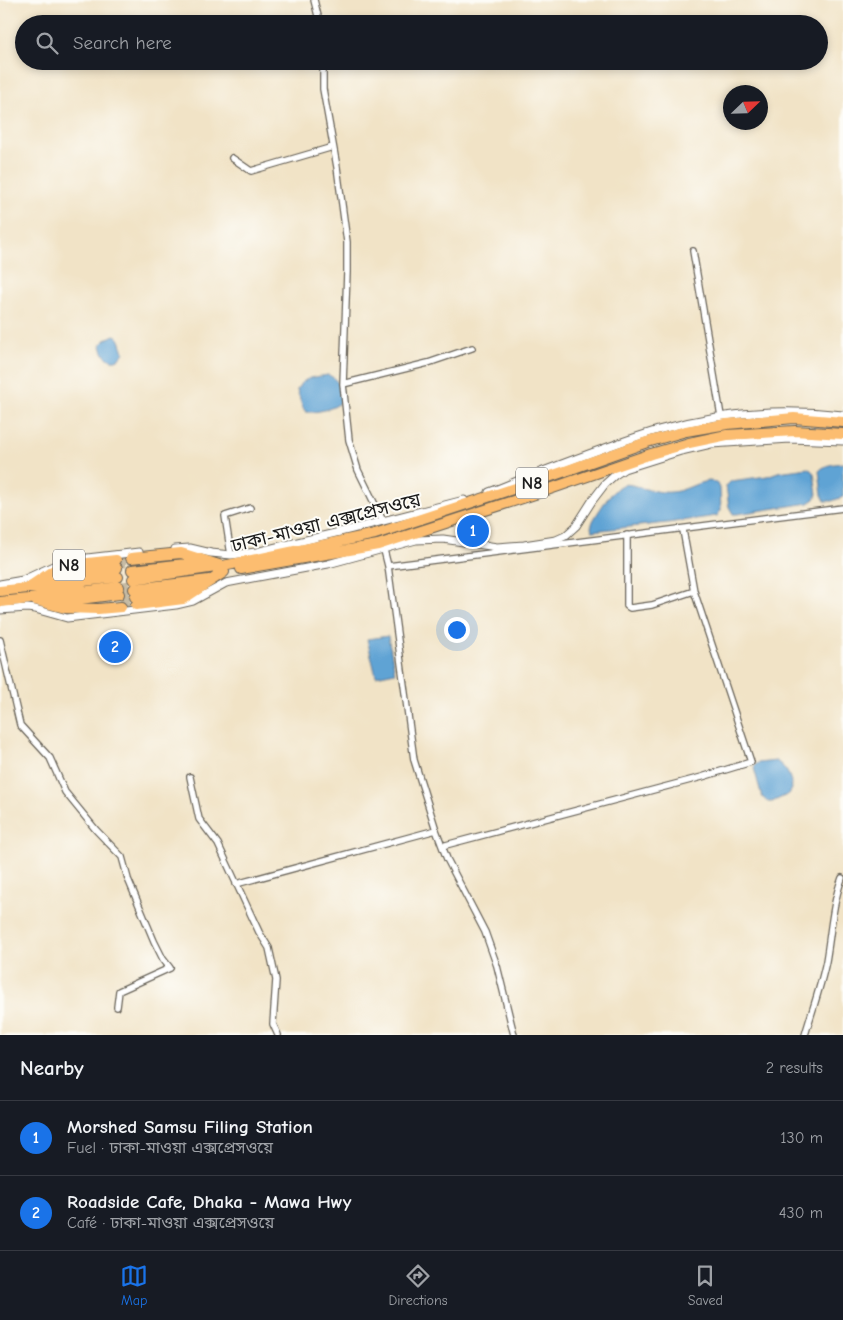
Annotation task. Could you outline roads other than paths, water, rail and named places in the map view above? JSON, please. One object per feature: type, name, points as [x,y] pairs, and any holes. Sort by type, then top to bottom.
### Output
[{"type":"highway","name":"ঢাকা-মাওয়া এক্সপ্রেসওয়ে","points":[[133,582],[375,534],[540,480],[647,442],[686,432],[727,424],[794,418],[843,422]]},
{"type":"highway","name":"ঢাকা-মাওয়া এক্সপ্রেসওয়ে","points":[[133,582],[218,566],[378,545],[651,454],[727,435],[795,431],[843,434]]},
{"type":"highway","name":"ঢাকা-মাওয়া এক্সপ্রেসওয়ে","points":[[133,582],[194,557],[218,566]]},
{"type":"highway","name":"ঢাকা-মাওয়া এক্সপ্রেসওয়ে","points":[[133,582],[193,592],[209,582],[218,566]]},
{"type":"highway","name":"N8","points":[[40,580],[78,586],[118,583]]},
{"type":"highway","name":"N8","points":[[0,591],[40,580],[118,583]]},
{"type":"highway","name":"ঢাকা-মাওয়া এক্সপ্রেসওয়ে","points":[[133,582],[209,582]]},
{"type":"highway","name":"N8","points":[[0,602],[47,603],[98,609],[118,583]]},
{"type":"highway","name":"N8","points":[[47,603],[118,583]]},
{"type":"highway","name":"N8","points":[[47,603],[118,583]]},
{"type":"street","points":[[314,0],[318,15]]},
{"type":"street","points":[[323,70],[323,88],[347,242],[348,272],[343,384],[349,440],[358,470],[383,521]]},
{"type":"street","points":[[232,158],[251,171],[333,147]]},
{"type":"street","points":[[693,251],[721,416]]},
{"type":"street","points":[[343,384],[428,363],[472,348]]},
{"type":"street","points":[[0,584],[23,580],[67,560],[90,557],[190,548],[231,555],[256,552],[458,502],[657,431],[721,416],[773,412],[843,415]]},
{"type":"street","points":[[0,610],[27,608],[67,618],[176,605],[193,601],[226,583],[328,564],[400,544],[428,539],[443,539],[497,547],[556,540],[565,536],[576,526],[605,484],[624,469],[681,451],[711,444],[790,438],[843,441]]},
{"type":"street","points":[[231,555],[225,516],[250,508]]},
{"type":"street","points":[[388,566],[683,530],[843,508]]},
{"type":"street","points":[[442,846],[702,777],[751,762],[694,591],[683,530]]},
{"type":"street","points":[[627,536],[628,607],[652,605],[694,591]]},
{"type":"street","points":[[384,550],[388,566],[414,760],[447,859],[485,932],[497,966],[514,1035]]},
{"type":"street","points":[[0,640],[20,725],[50,758],[65,792],[96,830],[122,857],[128,879],[154,941],[170,968],[120,991],[117,1007]]},
{"type":"street","points":[[190,777],[199,819],[218,844],[258,932],[269,948],[276,980],[273,1024],[278,1035]]},
{"type":"street","points":[[236,884],[436,830]]},
{"type":"street","points":[[805,1035],[826,963],[833,911],[841,878]]},
{"type":"water","points":[[114,335],[120,340],[124,352],[121,357],[113,360],[104,353],[101,344]]},
{"type":"water","points":[[328,375],[340,385],[343,393],[342,400],[331,408],[306,412],[297,390],[299,386],[310,378]]},
{"type":"water","points":[[843,463],[843,497],[832,501],[825,501],[822,495],[819,471],[833,464]]},
{"type":"water","points":[[808,468],[814,473],[817,494],[815,499],[809,503],[737,514],[733,514],[729,507],[726,486],[731,481]]},
{"type":"water","points":[[708,481],[717,482],[720,488],[721,510],[717,516],[592,531],[593,521],[602,507],[614,491],[624,484],[667,492],[681,490]]},
{"type":"water","points":[[388,636],[395,672],[376,676],[367,639]]},
{"type":"water","points":[[776,761],[788,773],[792,789],[789,794],[768,802],[762,797],[754,768],[758,763]]},
{"type":"tunnel","points":[[116,563],[131,562]]},
{"type":"tunnel","points":[[119,587],[134,585]]},
{"type":"tunnel","points":[[119,594],[134,593]]},
{"type":"tunnel","points":[[120,603],[135,601]]},
{"type":"place","name":"Morshed Samsu Filing Station","points":[[473,531]]},
{"type":"place","name":"Roadside Cafe, Dhaka - Mawa Hwy","points":[[115,647]]}]
